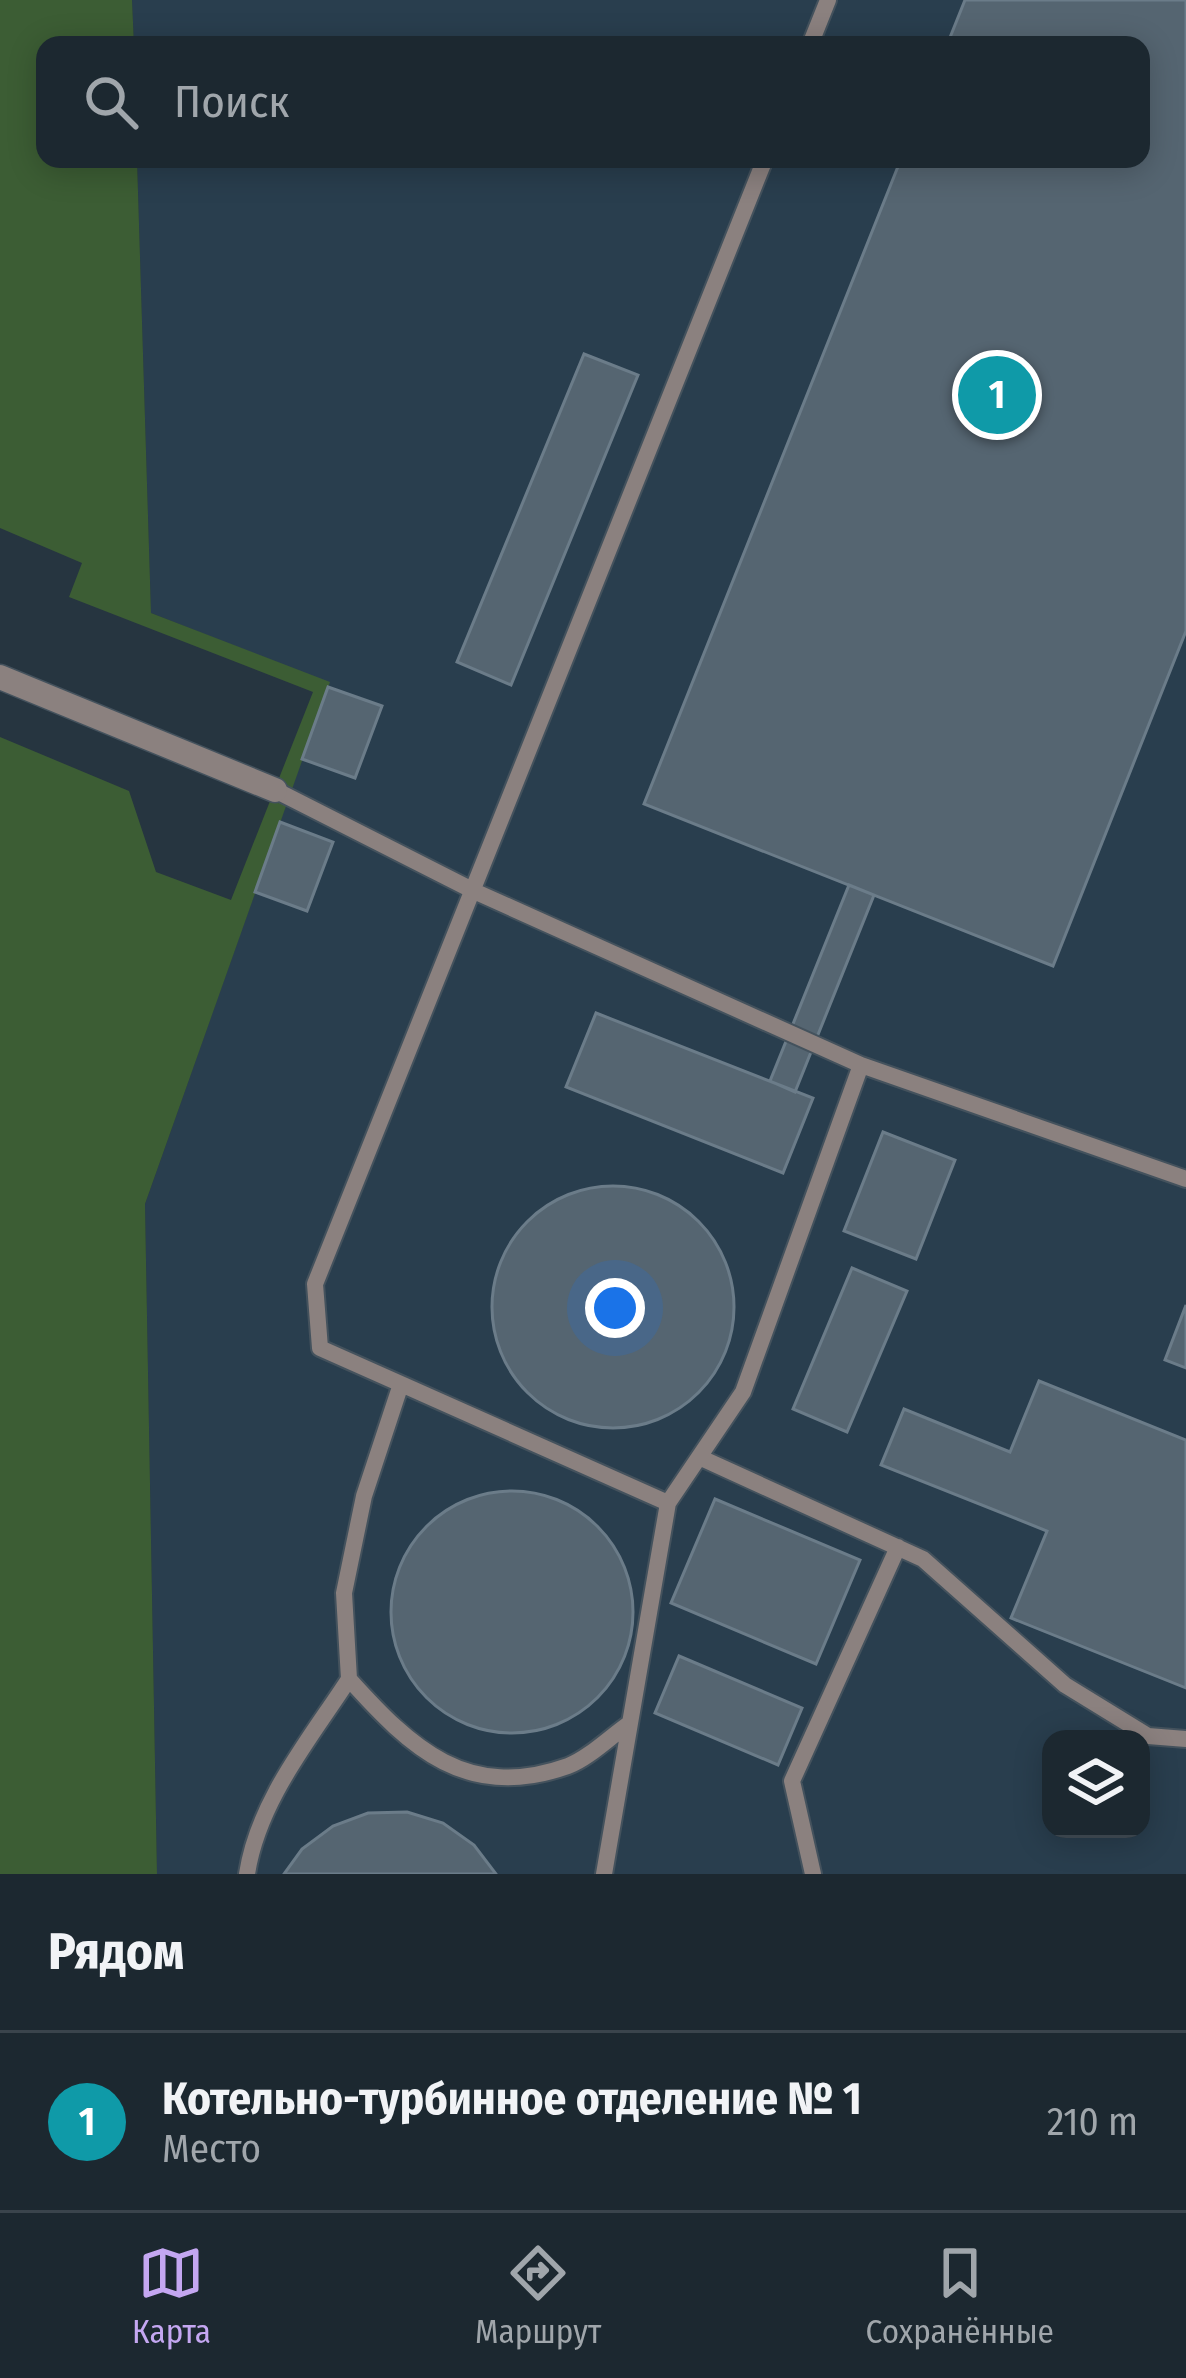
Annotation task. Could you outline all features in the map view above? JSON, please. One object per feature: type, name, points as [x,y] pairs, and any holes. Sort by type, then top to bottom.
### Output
[{"type":"street","points":[[0,677],[274,790]]},
{"type":"lane","points":[[814,36],[828,0]]},
{"type":"lane","points":[[668,1504],[320,1348],[315,1284],[476,892],[761,168]]},
{"type":"lane","points":[[274,790],[476,892],[861,1065],[1186,1179]]},
{"type":"lane","points":[[604,1874],[668,1504],[743,1393],[861,1065]]},
{"type":"lane","points":[[401,1384],[364,1496],[344,1593],[350,1678],[404,1739],[454,1771],[509,1777],[570,1766],[630,1723]]},
{"type":"lane","points":[[699,1457],[923,1559],[1065,1685],[1148,1736],[1186,1739]]},
{"type":"lane","points":[[813,1874],[792,1781],[898,1547]]},
{"type":"lane","points":[[247,1874],[251,1851],[281,1782],[350,1678]]},
{"type":"shaded area","points":[[132,0],[1186,0],[1186,1874],[157,1874],[145,1204],[329,683],[151,613],[137,168],[1150,168],[1150,36],[134,36]]},
{"type":"green space","points":[[0,0],[132,0],[134,36],[36,36],[36,168],[137,168],[151,613],[330,682],[145,1204],[157,1874],[0,1874],[0,737],[129,791],[156,872],[231,900],[313,692],[69,597],[82,563],[0,528]]},
{"type":"building","points":[[965,0],[1186,0],[1186,631],[1053,966],[644,804],[897,168],[1150,168],[1150,36],[951,36]]},
{"type":"building","points":[[584,354],[638,375],[511,685],[457,662]]},
{"type":"building","points":[[328,687],[382,706],[355,778],[302,759]]},
{"type":"building","points":[[280,822],[333,842],[307,911],[255,892]]},
{"type":"building","points":[[849,885],[874,895],[795,1092],[770,1081]]},
{"type":"building","points":[[596,1013],[813,1098],[783,1173],[566,1087]]},
{"type":"building","points":[[883,1132],[955,1160],[916,1259],[844,1231]]},
{"type":"building","points":[[613,1186],[659,1196],[698,1222],[724,1261],[734,1307],[724,1353],[698,1392],[659,1418],[613,1428],[567,1418],[528,1392],[502,1353],[492,1307],[502,1261],[528,1222],[567,1196]]},
{"type":"building","points":[[852,1268],[907,1291],[847,1432],[793,1409]]},
{"type":"building","points":[[1186,1305],[1186,1368],[1165,1360]]},
{"type":"building","points":[[1039,1381],[1186,1440],[1186,1688],[1011,1618],[1047,1531],[881,1465],[904,1409],[1010,1452]]},
{"type":"building","points":[[512,1491],[558,1501],[597,1527],[623,1566],[633,1612],[623,1658],[597,1697],[558,1723],[512,1733],[466,1723],[427,1697],[401,1658],[391,1612],[401,1566],[427,1527],[466,1501]]},
{"type":"building","points":[[715,1499],[860,1560],[816,1664],[671,1603]]},
{"type":"building","points":[[679,1656],[802,1708],[778,1765],[655,1713]]},
{"type":"building","points":[[407,1812],[443,1823],[474,1845],[496,1874],[284,1874],[302,1849],[333,1826],[368,1813]]},
{"type":"place","name":"Котельно-турбинное отделение № 1","points":[[997,395]]}]
